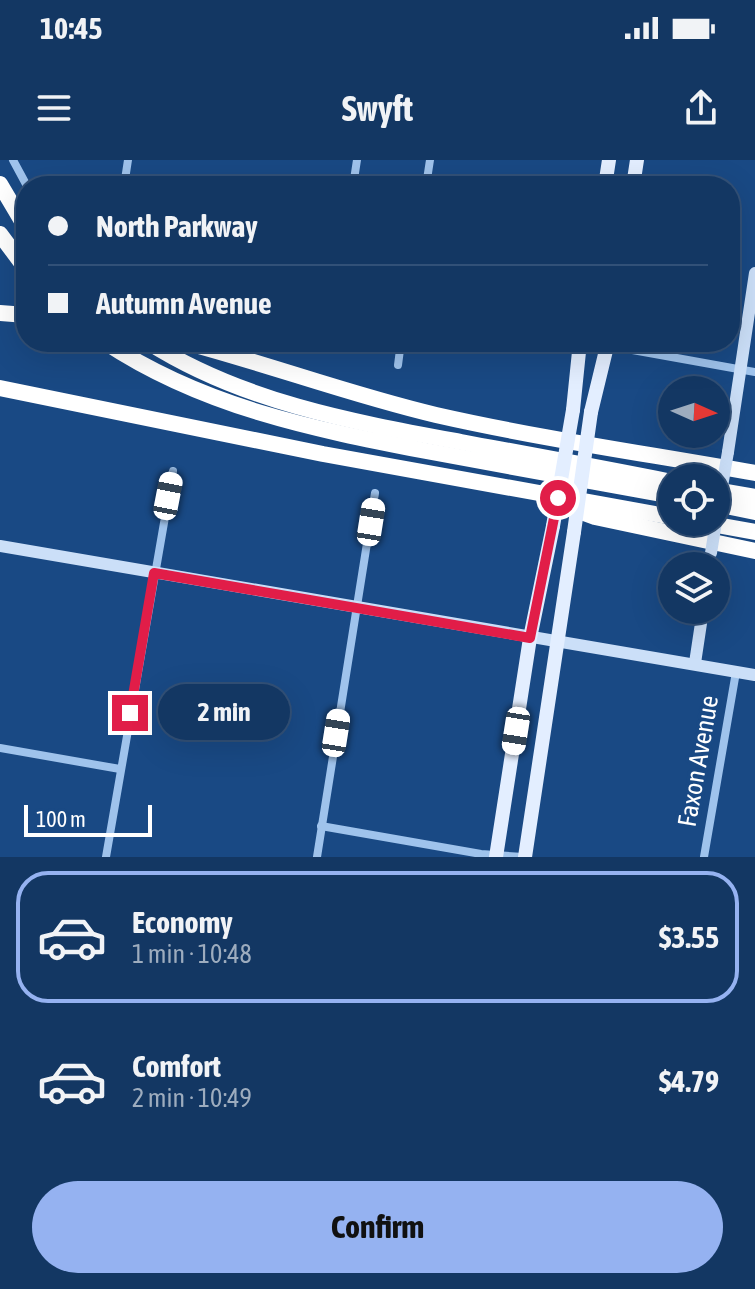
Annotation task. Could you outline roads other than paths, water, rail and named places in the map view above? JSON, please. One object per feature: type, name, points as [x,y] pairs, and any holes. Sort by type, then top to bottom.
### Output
[{"type":"highway","points":[[0,184],[16,211]]},
{"type":"highway","points":[[0,234],[16,256]]},
{"type":"highway","points":[[122,352],[175,383],[279,419],[354,437],[658,493]]},
{"type":"highway","points":[[167,352],[213,377],[315,411],[404,432],[658,479]]},
{"type":"highway","points":[[220,352],[331,387],[435,414],[557,440],[755,473]]},
{"type":"highway","points":[[0,388],[323,454],[658,515]]},
{"type":"highway","points":[[529,492],[595,517],[755,551]]},
{"type":"highway","points":[[730,493],[755,497]]},
{"type":"highway","points":[[730,507],[755,512]]},
{"type":"highway","points":[[730,527],[755,532]]},
{"type":"main road","points":[[496,856],[530,638],[573,410],[579,352]]},
{"type":"main road","points":[[524,857],[559,643],[591,412],[606,352]]},
{"type":"street","points":[[726,464],[755,273]]},
{"type":"street","points":[[398,365],[400,352]]},
{"type":"street","points":[[648,352],[755,372]]},
{"type":"street","points":[[106,857],[173,471]]},
{"type":"street","points":[[317,857],[375,493]]},
{"type":"street","points":[[0,546],[755,675]]},
{"type":"street","name":"Faxon Avenue","points":[[695,663],[701,624]]},
{"type":"street","name":"Faxon Avenue","points":[[704,857],[736,672]]},
{"type":"street","points":[[0,748],[120,769]]},
{"type":"street","points":[[321,826],[496,856],[524,857]]}]
